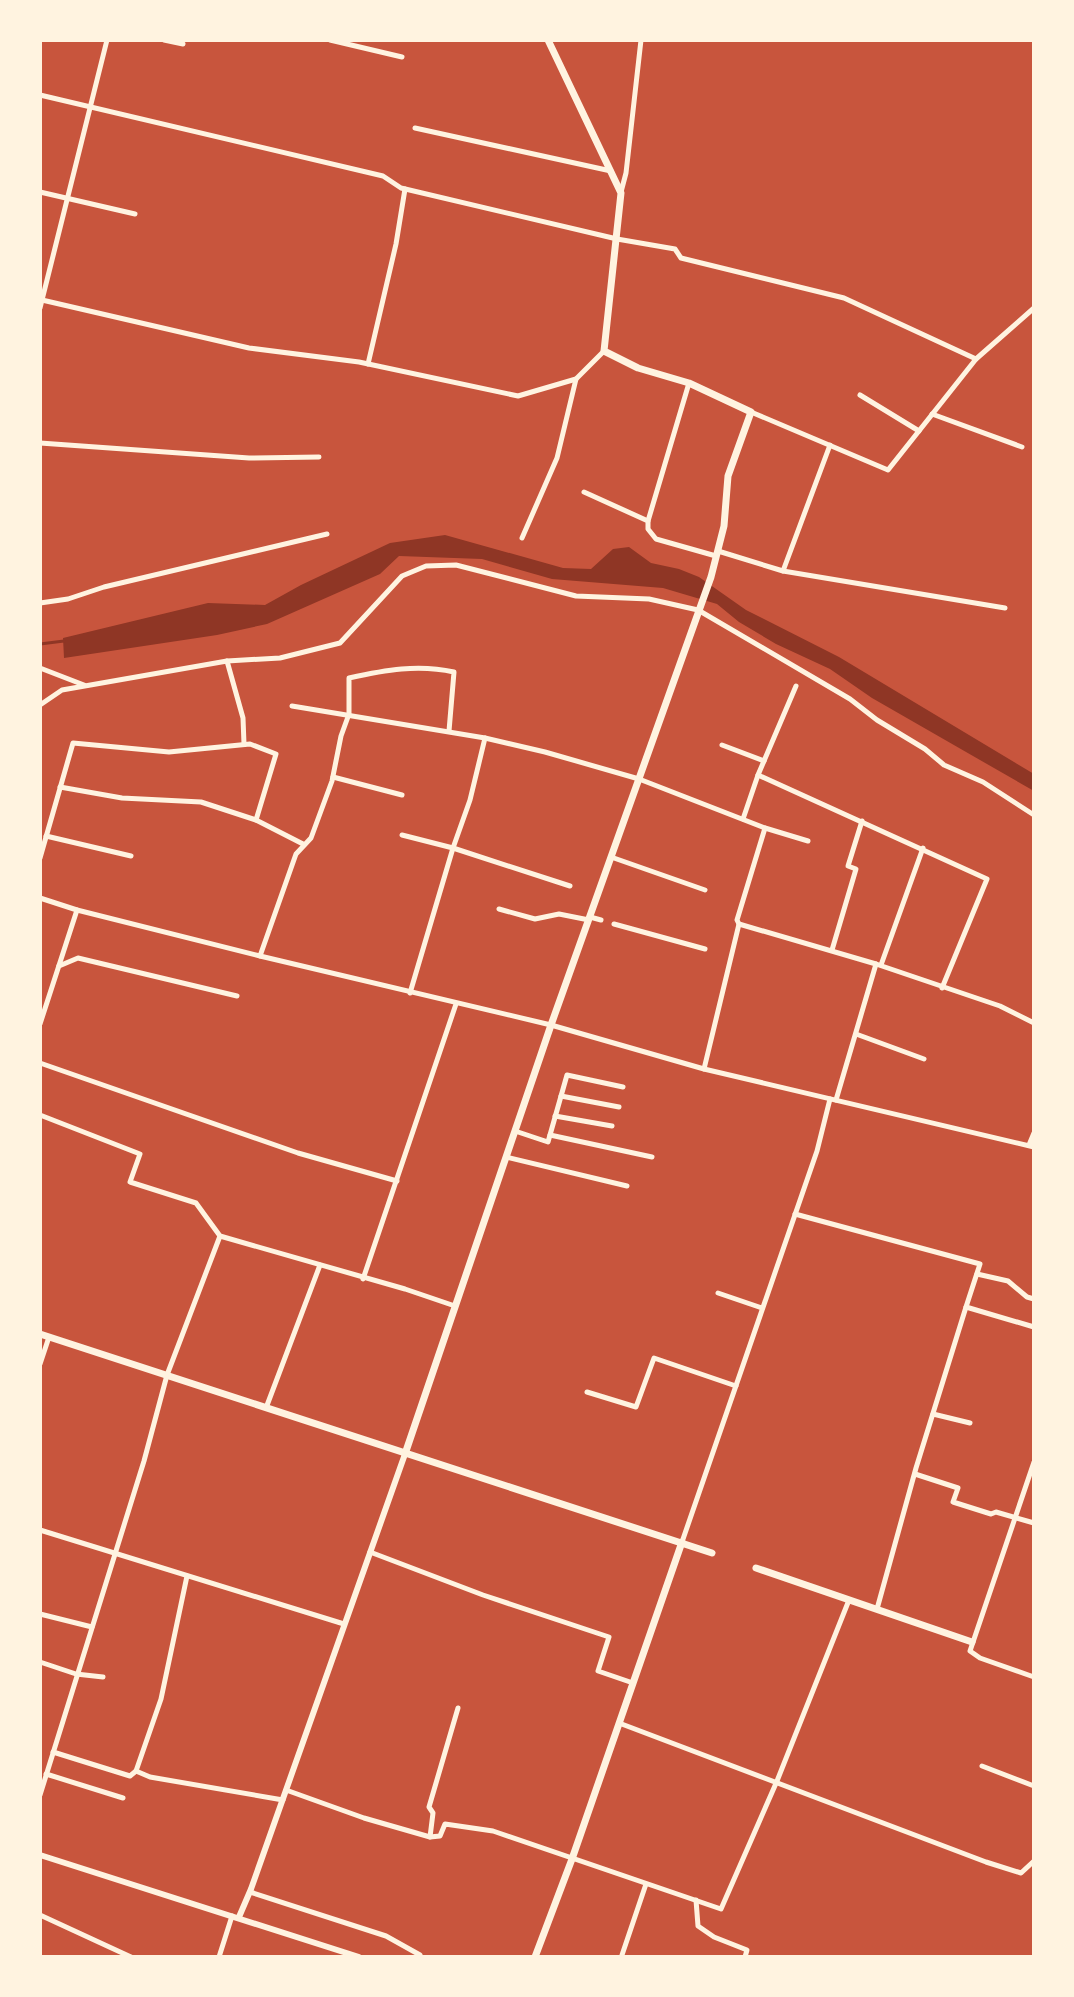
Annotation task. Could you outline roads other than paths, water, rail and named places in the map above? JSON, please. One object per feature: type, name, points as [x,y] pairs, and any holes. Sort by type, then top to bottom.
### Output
[{"type":"main road","points":[[405,1454],[551,1025],[711,577],[724,526],[728,476],[751,412],[689,383],[638,368],[604,351],[621,193],[548,40]]},
{"type":"main road","points":[[44,1335],[712,1553]]},
{"type":"main road","points":[[535,1957],[682,1542]]},
{"type":"main road","points":[[756,1568],[972,1642]]},
{"type":"street","points":[[40,308],[107,40]]},
{"type":"street","points":[[164,40],[183,44]]},
{"type":"street","points":[[330,40],[402,57]]},
{"type":"street","points":[[621,193],[641,40]]},
{"type":"street","points":[[40,95],[383,176],[405,189],[617,239],[675,249],[681,258],[844,298],[976,359]]},
{"type":"street","points":[[415,128],[611,171]]},
{"type":"street","points":[[368,364],[396,244],[405,189]]},
{"type":"street","points":[[40,192],[135,214]]},
{"type":"street","points":[[42,300],[249,348],[368,364],[518,396],[576,379],[604,351]]},
{"type":"street","points":[[751,412],[888,470],[976,359],[1034,308]]},
{"type":"street","points":[[522,538],[557,458],[576,379]]},
{"type":"street","points":[[689,383],[648,521],[648,529],[656,539],[783,571],[1005,608]]},
{"type":"street","points":[[860,395],[919,431]]},
{"type":"street","points":[[932,414],[1022,447]]},
{"type":"street","points":[[40,443],[249,458],[319,457]]},
{"type":"street","points":[[783,571],[830,445]]},
{"type":"street","points":[[584,492],[648,521]]},
{"type":"street","points":[[40,603],[68,599],[104,587],[327,534]]},
{"type":"street","points":[[40,705],[62,690],[227,661],[280,658],[340,643],[402,576],[426,566],[456,565],[576,596],[649,599],[699,608],[850,699],[944,765],[983,782],[1034,815]]},
{"type":"street","points":[[227,661],[243,718],[244,744]]},
{"type":"street","points":[[260,956],[296,854],[311,838],[333,777],[349,714],[349,678],[388,669],[417,667],[454,672],[449,731]]},
{"type":"street","points":[[40,668],[85,686]]},
{"type":"street","points":[[743,819],[796,686]]},
{"type":"street","points":[[292,706],[485,738],[639,779],[765,828],[808,841]]},
{"type":"street","points":[[410,993],[470,800],[485,738]]},
{"type":"street","points":[[40,858],[73,743],[169,752],[250,744],[276,754],[256,820]]},
{"type":"street","points":[[722,745],[764,761]]},
{"type":"street","points":[[758,775],[987,879],[942,988]]},
{"type":"street","points":[[333,777],[402,795]]},
{"type":"street","points":[[60,787],[122,798],[201,802],[256,820],[303,844]]},
{"type":"street","points":[[832,950],[856,869],[848,866],[862,821]]},
{"type":"street","points":[[704,1069],[739,924],[737,920],[765,828]]},
{"type":"street","points":[[402,835],[570,886]]},
{"type":"street","points":[[46,836],[131,856]]},
{"type":"street","points":[[682,1542],[879,965],[923,848]]},
{"type":"street","points":[[611,857],[705,890]]},
{"type":"street","points":[[40,898],[260,956],[551,1025],[704,1069],[833,1100],[1032,1146],[1034,1133]]},
{"type":"street","points":[[499,909],[535,919],[559,914],[601,920]]},
{"type":"street","points":[[40,1024],[77,910]]},
{"type":"street","points":[[614,924],[705,949]]},
{"type":"street","points":[[739,924],[879,965],[1000,1006],[1034,1023]]},
{"type":"street","points":[[59,966],[78,958],[237,996]]},
{"type":"street","points":[[363,1279],[456,1004]]},
{"type":"street","points":[[856,1034],[924,1059]]},
{"type":"street","points":[[40,1063],[298,1153],[397,1181]]},
{"type":"street","points":[[515,1131],[548,1142],[567,1075],[623,1087]]},
{"type":"street","points":[[561,1096],[619,1107]]},
{"type":"street","points":[[40,1115],[140,1154],[130,1182],[196,1203],[220,1236],[455,1306]]},
{"type":"street","points":[[555,1116],[612,1126]]},
{"type":"street","points":[[550,1135],[652,1157]]},
{"type":"street","points":[[506,1157],[627,1186]]},
{"type":"street","points":[[795,1214],[980,1264],[877,1609]]},
{"type":"street","points":[[40,1795],[167,1375],[220,1236]]},
{"type":"street","points":[[266,1408],[320,1265]]},
{"type":"street","points":[[977,1274],[1008,1281],[1034,1299]]},
{"type":"street","points":[[718,1293],[762,1308]]},
{"type":"street","points":[[966,1307],[1034,1327]]},
{"type":"street","points":[[40,1364],[44,1335]]},
{"type":"street","points":[[587,1392],[636,1407],[654,1358],[736,1386]]},
{"type":"street","points":[[933,1414],[970,1423]]},
{"type":"street","points":[[219,1957],[250,1892],[405,1454]]},
{"type":"street","points":[[1034,1462],[970,1651],[980,1658],[1034,1677]]},
{"type":"street","points":[[915,1474],[958,1488],[953,1502],[1034,1523]]},
{"type":"street","points":[[40,1530],[344,1624]]},
{"type":"street","points":[[370,1552],[483,1595],[609,1637],[598,1671],[633,1683]]},
{"type":"street","points":[[53,1752],[130,1776],[136,1771],[161,1699],[187,1576]]},
{"type":"street","points":[[286,1790],[430,1837],[440,1836],[445,1824],[493,1831],[721,1909],[777,1781],[849,1600]]},
{"type":"street","points":[[40,1614],[92,1627]]},
{"type":"street","points":[[40,1662],[76,1674],[103,1677]]},
{"type":"street","points":[[430,1837],[433,1813],[429,1807],[458,1708]]},
{"type":"street","points":[[619,1723],[986,1862],[1021,1873],[1034,1861]]},
{"type":"street","points":[[40,1764],[50,1761]]},
{"type":"street","points":[[982,1766],[1034,1786]]},
{"type":"street","points":[[136,1771],[150,1777],[283,1800]]},
{"type":"street","points":[[46,1774],[123,1798]]},
{"type":"street","points":[[40,1855],[359,1957]]},
{"type":"street","points":[[622,1955],[646,1884]]},
{"type":"street","points":[[250,1892],[386,1936],[420,1955]]},
{"type":"street","points":[[696,1900],[698,1926],[714,1937],[747,1950],[745,1957]]},
{"type":"street","points":[[40,1915],[131,1957]]},
{"type":"waterway","points":[[40,644],[64,641]]}]
